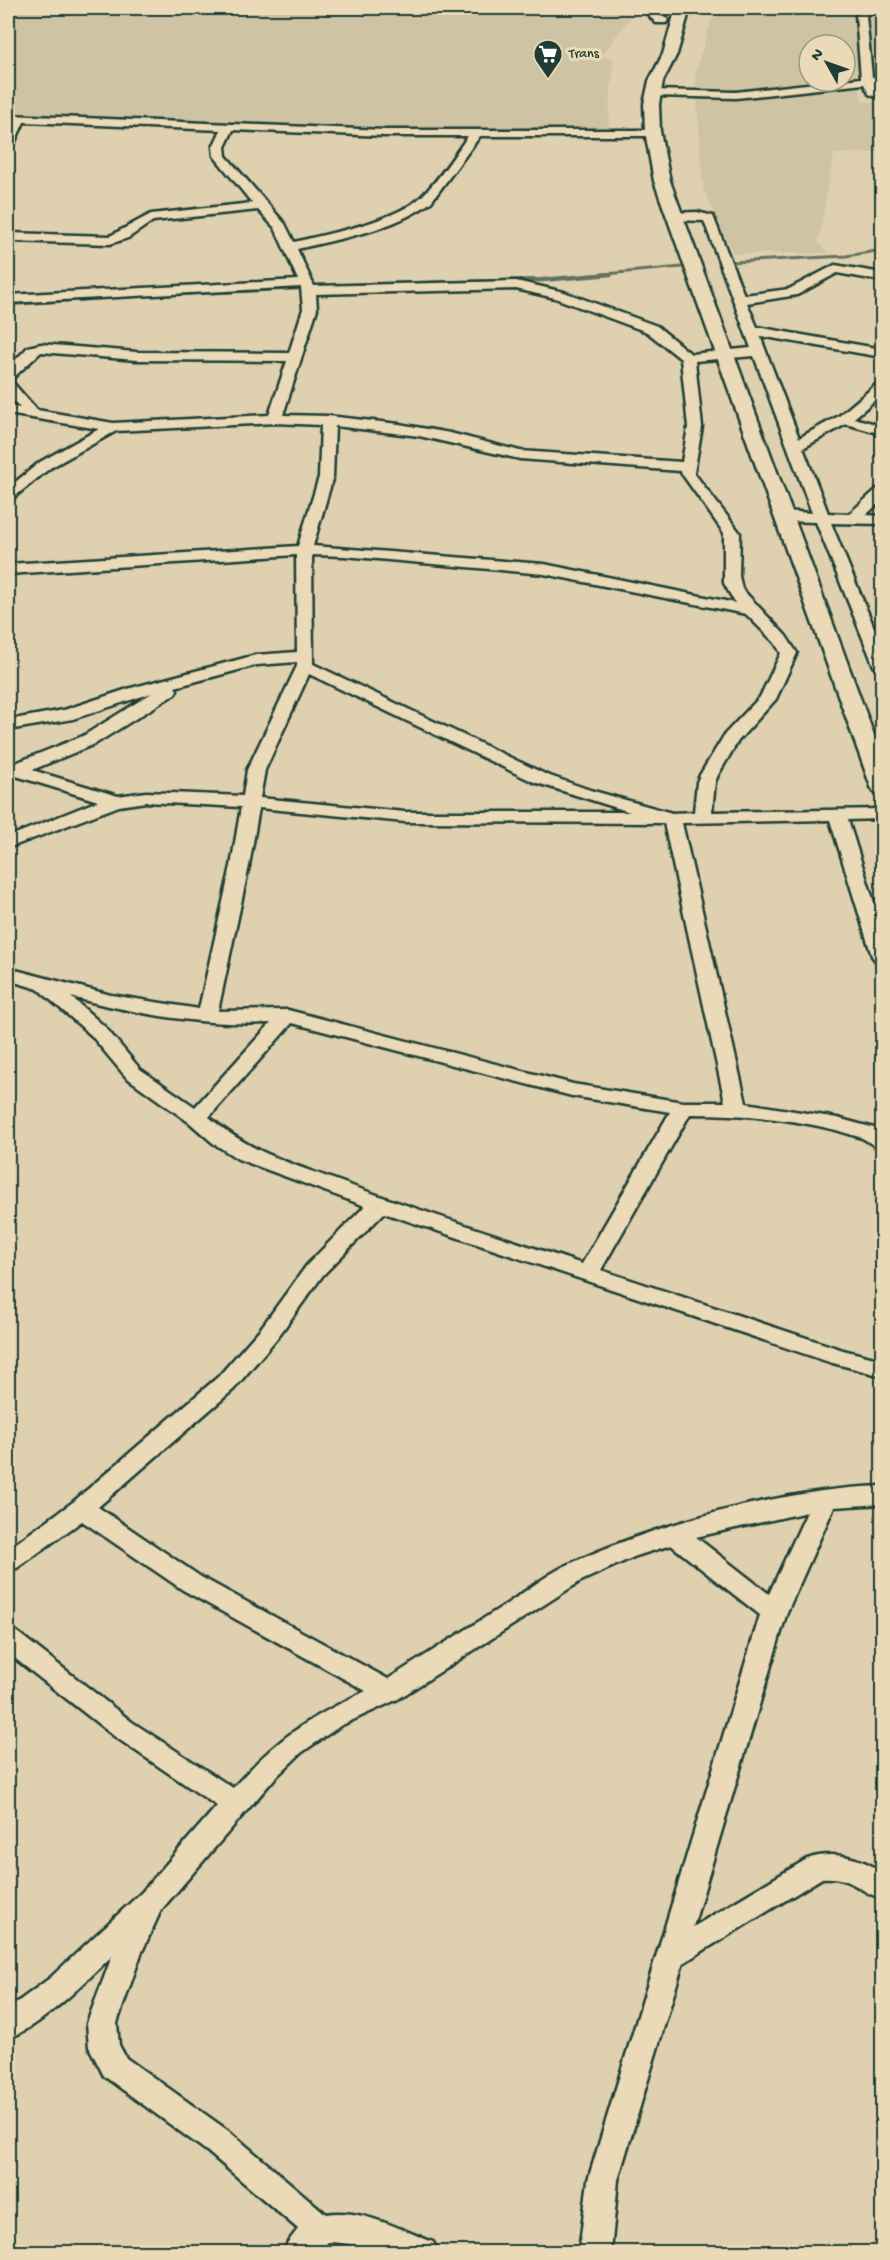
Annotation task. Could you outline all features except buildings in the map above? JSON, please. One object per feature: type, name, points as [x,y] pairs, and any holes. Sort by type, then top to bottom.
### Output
[{"type":"main road","points":[[649,8],[662,19]]},
{"type":"main road","points":[[655,86],[663,70],[683,8]]},
{"type":"main road","points":[[679,24],[699,8]]},
{"type":"main road","points":[[654,57],[652,134],[662,181],[882,787]]},
{"type":"street","points":[[882,9],[868,10],[861,15],[867,80],[873,92],[882,97]]},
{"type":"street","points":[[655,86],[736,95],[882,79]]},
{"type":"street","points":[[8,144],[14,118],[228,128],[476,134],[652,134]]},
{"type":"street","points":[[228,128],[219,147],[220,156],[261,207],[280,225],[308,287],[310,309],[275,419]]},
{"type":"street","points":[[290,247],[361,229],[419,207],[427,200],[476,134]]},
{"type":"street","points":[[8,237],[110,240],[123,238],[144,220],[151,218],[261,207]]},
{"type":"street","points":[[674,216],[697,216],[709,219],[822,518],[882,666]]},
{"type":"street","points":[[868,274],[882,261]]},
{"type":"street","points":[[739,300],[792,292],[834,269],[882,277]]},
{"type":"street","points":[[8,299],[308,287],[516,285],[559,295],[652,329],[688,358],[758,351]]},
{"type":"street","points":[[750,330],[882,353]]},
{"type":"street","points":[[8,375],[33,350],[41,348],[109,356],[155,358],[294,357]]},
{"type":"street","points":[[688,358],[695,427],[688,466],[689,477],[732,533],[735,544],[731,567],[733,587],[748,610],[784,642],[789,653],[768,699],[731,738],[710,774],[706,782],[703,817]]},
{"type":"street","points":[[8,386],[32,413]]},
{"type":"street","points":[[796,446],[844,419],[882,387]]},
{"type":"street","points":[[8,410],[113,427],[275,419],[328,420],[441,435],[466,440],[502,453],[688,466]]},
{"type":"street","points":[[844,419],[882,430]]},
{"type":"street","points":[[207,1017],[240,866],[256,770],[306,661],[304,550],[326,477],[328,420]]},
{"type":"street","points":[[8,495],[45,465],[113,427]]},
{"type":"street","points":[[855,517],[882,492]]},
{"type":"street","points":[[783,516],[855,517],[882,520]]},
{"type":"street","points":[[8,569],[304,550],[344,551],[544,569],[748,610]]},
{"type":"street","points":[[8,725],[67,715],[256,660],[306,661],[527,775],[580,793],[672,818]]},
{"type":"street","points":[[11,772],[89,740],[185,680]]},
{"type":"street","points":[[11,772],[117,801]]},
{"type":"street","points":[[8,843],[93,808],[117,801],[146,797],[250,802],[405,817],[672,818],[882,814]]},
{"type":"street","points":[[837,815],[882,956]]},
{"type":"street","points":[[672,818],[737,1108]]},
{"type":"street","points":[[8,974],[117,1004],[207,1017],[288,1016],[572,1090],[683,1108],[737,1108],[775,1112],[837,1124],[871,1134],[882,1142]]},
{"type":"street","points":[[44,984],[98,1031],[133,1073],[197,1118],[220,1138],[246,1154],[380,1204],[837,1356],[882,1368]]},
{"type":"street","points":[[197,1118],[288,1016]]},
{"type":"street","points":[[588,1273],[683,1108]]},
{"type":"street","points":[[8,1561],[82,1508],[226,1383],[269,1333],[315,1270],[380,1204]]},
{"type":"street","points":[[8,2025],[60,1987],[152,1900],[264,1771],[292,1746],[331,1719],[389,1692],[572,1574],[627,1550],[675,1534],[825,1500],[882,1495]]},
{"type":"street","points":[[595,2253],[603,2180],[774,1612],[825,1500]]},
{"type":"street","points":[[82,1508],[106,1527],[204,1588],[389,1692]]},
{"type":"street","points":[[675,1534],[774,1612]]},
{"type":"street","points":[[8,1639],[123,1729],[234,1803]]},
{"type":"street","points":[[671,1956],[817,1867],[831,1865],[852,1867],[882,1887]]},
{"type":"street","points":[[152,1900],[127,1954],[102,2023],[104,2048],[115,2067],[219,2142],[322,2230]]},
{"type":"street","points":[[299,2253],[322,2230],[338,2228],[373,2236],[422,2253]]},
{"type":"shaded area","points":[[8,8],[624,8],[631,17],[601,56],[614,58],[608,128],[427,129],[163,121],[8,112]]},
{"type":"shaded area","points":[[751,8],[882,10],[882,74],[857,72],[857,33],[797,33],[797,93],[857,93],[857,77],[862,101],[882,103],[882,152],[834,154],[818,243],[829,253],[733,254],[703,188],[695,72],[712,18]]},
{"type":"waterway","points":[[731,262],[846,256],[882,250]]},
{"type":"waterway","points":[[595,275],[682,267]]},
{"type":"waterway","points":[[351,285],[542,280],[611,274]]},
{"type":"waterway","points":[[110,297],[298,288]]},
{"type":"waterway","points":[[8,304],[85,299]]},
{"type":"place","name":"Trans","points":[[548,80]]}]
